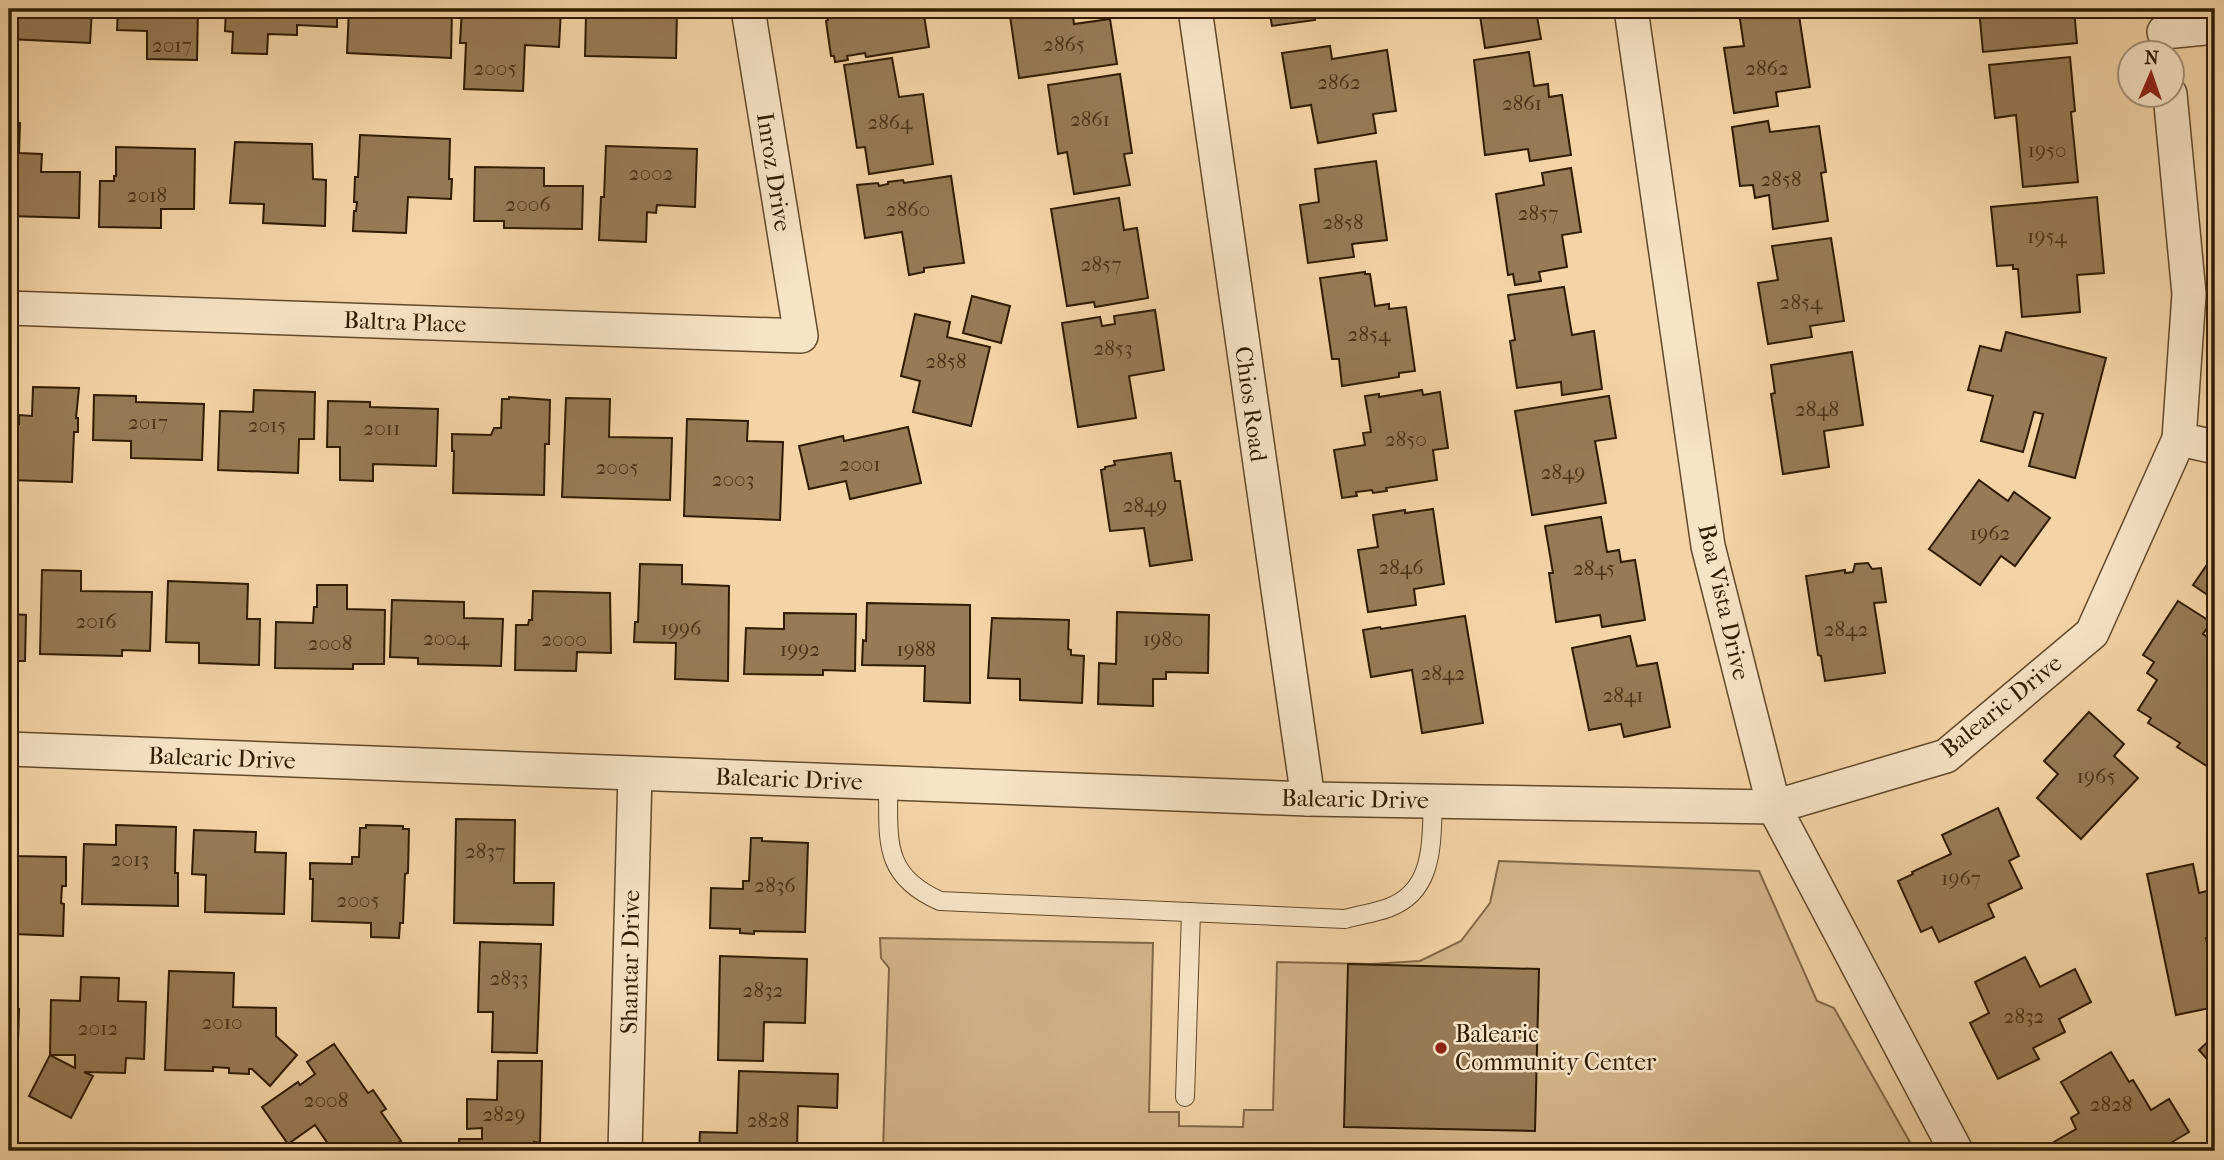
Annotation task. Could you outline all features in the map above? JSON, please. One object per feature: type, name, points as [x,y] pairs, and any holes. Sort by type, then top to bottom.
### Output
[{"type":"street","name":"Inroz Drive","points":[[748,9],[801,336]]},
{"type":"street","name":"Chios Road","points":[[1195,9],[1308,799]]},
{"type":"street","name":"Boa Vista Drive","points":[[1631,9],[1708,547],[1774,807],[1956,1151]]},
{"type":"street","points":[[2163,31],[2215,27]]},
{"type":"street","name":"Balearic Drive","points":[[9,749],[1308,799],[1774,807],[1946,756],[2092,633],[2179,439],[2189,294],[2171,108]]},
{"type":"street","name":"Baltra Place","points":[[9,308],[801,336]]},
{"type":"street","points":[[2179,439],[2215,447]]},
{"type":"street","name":"Shantar Drive","points":[[625,1151],[635,774]]},
{"type":"lane","points":[[888,783],[889,844],[900,873],[918,891],[940,901],[1345,919],[1390,908],[1418,888],[1431,853],[1433,801]]},
{"type":"lane","points":[[1185,1097],[1191,912]]},
{"type":"shaded area","points":[[1499,861],[1759,871],[1817,1001],[1834,1008],[1915,1151],[883,1151],[889,968],[881,958],[880,938],[1153,943],[1149,1112],[1179,1112],[1179,1126],[1243,1127],[1244,1110],[1273,1110],[1277,962],[1371,964],[1420,961],[1461,941],[1490,903]]},
{"type":"building","points":[[9,9],[92,9],[90,43],[9,39]]},
{"type":"building","points":[[118,9],[198,9],[197,60],[147,59],[147,31],[117,30]]},
{"type":"building","points":[[226,9],[337,9],[337,27],[297,25],[297,35],[268,34],[267,54],[232,53],[233,32],[225,31]]},
{"type":"building","points":[[349,9],[452,9],[451,58],[347,53]]},
{"type":"building","points":[[462,9],[561,9],[559,47],[525,45],[523,91],[464,89],[466,43],[460,43]]},
{"type":"building","points":[[583,9],[677,9],[676,58],[585,56],[586,15],[583,15]]},
{"type":"building","points":[[856,9],[923,9],[929,47],[866,57],[865,53],[847,56],[848,60],[835,62],[834,56],[831,56],[827,14]]},
{"type":"building","points":[[1009,9],[1072,9],[1074,24],[1110,19],[1117,64],[1019,78]]},
{"type":"building","points":[[1269,9],[1365,9],[1272,26]]},
{"type":"building","points":[[1479,9],[1542,9],[1536,11],[1541,39],[1485,48]]},
{"type":"building","points":[[1764,9],[1798,9],[1810,87],[1776,92],[1778,106],[1734,113],[1724,48],[1744,46],[1739,13]]},
{"type":"building","points":[[1979,9],[2074,9],[2077,43],[1983,52]]},
{"type":"building","points":[[1330,46],[1332,59],[1387,50],[1396,111],[1373,114],[1376,133],[1318,143],[1311,105],[1291,108],[1282,53]]},
{"type":"building","points":[[1529,52],[1534,86],[1548,84],[1549,97],[1562,95],[1571,155],[1530,161],[1528,149],[1485,155],[1474,60]]},
{"type":"building","points":[[2070,57],[2075,111],[2071,112],[2078,182],[2023,187],[2016,115],[1995,118],[1989,65]]},
{"type":"building","points":[[892,58],[899,97],[923,94],[933,164],[869,174],[865,147],[857,148],[844,65]]},
{"type":"building","points":[[1120,74],[1132,153],[1124,154],[1130,185],[1074,194],[1067,152],[1058,154],[1048,85]]},
{"type":"building","points":[[1768,121],[1770,132],[1819,126],[1826,172],[1821,173],[1828,221],[1773,229],[1769,195],[1755,198],[1753,185],[1740,186],[1732,127]]},
{"type":"building","points":[[9,122],[20,123],[19,153],[42,154],[41,172],[80,172],[79,218],[9,216]]},
{"type":"building","points":[[360,135],[450,139],[451,199],[408,197],[406,233],[353,231]]},
{"type":"building","points":[[235,142],[312,144],[313,179],[326,180],[325,226],[263,223],[264,204],[230,203]]},
{"type":"building","points":[[606,146],[697,149],[695,207],[657,205],[656,213],[647,212],[646,242],[599,240]]},
{"type":"building","points":[[116,147],[195,149],[194,209],[161,209],[161,228],[99,227],[100,181],[114,181]]},
{"type":"building","points":[[1376,161],[1387,240],[1352,244],[1354,257],[1308,263],[1300,205],[1319,202],[1315,169]]},
{"type":"building","points":[[475,167],[544,168],[544,186],[583,186],[582,229],[504,228],[504,221],[474,221]]},
{"type":"building","points":[[1571,168],[1581,232],[1562,235],[1567,267],[1539,272],[1541,281],[1515,285],[1513,274],[1508,275],[1496,194],[1544,185],[1542,173]]},
{"type":"building","points":[[951,176],[964,263],[924,268],[924,272],[909,275],[902,232],[865,238],[857,185],[878,183],[879,186],[888,182],[903,180],[904,183]]},
{"type":"building","points":[[2097,197],[2104,273],[2077,275],[2080,312],[2022,317],[2018,269],[2013,269],[2013,265],[1997,266],[1991,207]]},
{"type":"building","points":[[1119,198],[1124,230],[1137,228],[1148,298],[1095,307],[1094,302],[1067,306],[1051,209]]},
{"type":"building","points":[[1831,238],[1844,321],[1810,326],[1812,337],[1768,344],[1758,283],[1778,280],[1772,246]]},
{"type":"building","points":[[1365,272],[1370,274],[1375,306],[1389,304],[1389,309],[1406,307],[1415,371],[1399,373],[1399,377],[1342,386],[1339,359],[1332,359],[1320,278]]},
{"type":"building","points":[[1564,287],[1572,335],[1594,331],[1602,389],[1562,395],[1561,382],[1517,388],[1510,341],[1515,340],[1508,295]]},
{"type":"building","points":[[972,296],[1010,306],[1001,343],[963,333]]},
{"type":"building","points":[[1155,310],[1164,370],[1129,376],[1136,418],[1078,427],[1062,323],[1100,317],[1102,326],[1115,324],[1114,316]]},
{"type":"building","points":[[915,314],[950,322],[947,337],[990,347],[971,426],[913,412],[920,381],[901,376]]},
{"type":"building","points":[[2006,332],[2106,358],[2075,478],[2029,466],[2043,414],[2034,412],[2023,452],[1981,441],[1993,396],[1968,390],[1980,346],[2001,351]]},
{"type":"building","points":[[1852,352],[1863,425],[1824,431],[1829,467],[1783,474],[1771,394],[1775,393],[1771,365]]},
{"type":"building","points":[[33,387],[79,388],[76,418],[78,432],[74,432],[72,482],[9,480],[9,424],[19,424],[19,415],[32,416]]},
{"type":"building","points":[[254,390],[315,392],[314,439],[299,439],[298,473],[218,470],[220,411],[253,412]]},
{"type":"building","points":[[1422,390],[1423,395],[1440,392],[1448,448],[1433,450],[1437,480],[1386,488],[1387,491],[1356,492],[1357,496],[1342,498],[1334,450],[1365,445],[1363,433],[1371,432],[1365,396],[1379,394],[1379,397]]},
{"type":"building","points":[[94,395],[136,396],[136,402],[204,404],[202,460],[131,458],[131,441],[93,440]]},
{"type":"building","points":[[1609,396],[1616,438],[1595,441],[1606,503],[1532,515],[1515,411]]},
{"type":"building","points":[[509,397],[550,400],[549,444],[545,444],[544,495],[453,493],[452,434],[491,435],[494,428],[501,428],[502,399]]},
{"type":"building","points":[[566,398],[610,399],[609,437],[672,438],[670,500],[562,497]]},
{"type":"building","points":[[328,401],[370,402],[370,407],[438,409],[436,466],[373,464],[373,481],[340,480],[340,447],[327,447]]},
{"type":"building","points":[[687,419],[748,421],[747,441],[783,442],[780,520],[684,516]]},
{"type":"building","points":[[908,427],[921,483],[850,499],[846,481],[809,489],[799,446],[843,436],[844,441]]},
{"type":"building","points":[[1171,453],[1175,481],[1180,481],[1192,560],[1150,566],[1144,528],[1110,531],[1101,470],[1115,465],[1114,461]]},
{"type":"building","points":[[1979,480],[2008,501],[2014,492],[2050,518],[2015,566],[2001,556],[1980,585],[1929,549]]},
{"type":"building","points":[[1433,509],[1444,584],[1414,589],[1416,605],[1368,612],[1358,550],[1378,547],[1373,515]]},
{"type":"building","points":[[1601,517],[1607,552],[1619,550],[1621,562],[1635,560],[1645,620],[1602,627],[1600,615],[1556,622],[1549,573],[1553,573],[1545,526]]},
{"type":"building","points":[[2215,553],[2215,600],[2193,585]]},
{"type":"building","points":[[1868,563],[1872,569],[1881,568],[1886,602],[1874,603],[1885,673],[1825,681],[1821,656],[1818,655],[1806,576],[1845,570],[1845,573],[1853,572],[1855,564]]},
{"type":"building","points":[[640,564],[682,565],[682,584],[729,586],[728,681],[675,679],[676,643],[634,642],[635,622],[638,622]]},
{"type":"building","points":[[42,570],[81,571],[81,591],[152,592],[150,651],[122,650],[122,656],[40,654]]},
{"type":"building","points":[[9,581],[12,581],[11,610],[14,610],[14,614],[26,615],[25,661],[9,661]]},
{"type":"building","points":[[168,581],[248,584],[247,619],[260,619],[259,665],[199,663],[199,643],[166,642]]},
{"type":"building","points":[[317,585],[347,585],[347,609],[385,610],[384,664],[353,664],[353,669],[275,668],[276,622],[313,623],[314,607],[317,607]]},
{"type":"building","points":[[533,591],[610,593],[611,653],[577,652],[576,671],[515,670],[516,625],[528,625],[529,620],[532,620]]},
{"type":"building","points":[[392,600],[464,602],[464,618],[503,619],[501,666],[418,664],[418,658],[390,657]]},
{"type":"building","points":[[2178,601],[2211,622],[2203,634],[2215,642],[2213,770],[2177,747],[2180,743],[2148,723],[2151,718],[2138,710],[2157,680],[2147,673],[2154,662],[2143,655]]},
{"type":"building","points":[[867,603],[970,605],[970,703],[924,701],[925,666],[862,665]]},
{"type":"building","points":[[1117,612],[1209,615],[1208,673],[1166,672],[1166,679],[1153,679],[1153,706],[1098,704],[1099,663],[1116,664]]},
{"type":"building","points":[[784,613],[856,614],[855,671],[823,670],[823,675],[744,674],[746,628],[784,629]]},
{"type":"building","points":[[1465,616],[1483,723],[1422,733],[1412,670],[1371,677],[1363,630]]},
{"type":"building","points":[[992,618],[1069,620],[1068,649],[1071,650],[1071,655],[1084,656],[1082,703],[1020,700],[1020,679],[988,678]]},
{"type":"building","points":[[1630,636],[1637,666],[1657,663],[1670,727],[1624,737],[1621,724],[1589,730],[1572,648]]},
{"type":"building","points":[[2089,712],[2124,744],[2114,756],[2138,778],[2081,839],[2037,798],[2058,774],[2044,761]]},
{"type":"building","points":[[1998,808],[2019,856],[2009,861],[2022,888],[1988,904],[1994,917],[1939,942],[1932,927],[1921,932],[1898,881],[1951,854],[1942,835]]},
{"type":"building","points":[[456,819],[515,820],[514,883],[554,883],[553,925],[454,923]]},
{"type":"building","points":[[9,820],[16,820],[15,856],[66,857],[66,886],[62,886],[61,903],[64,904],[63,936],[14,934],[14,915],[9,915]]},
{"type":"building","points":[[116,825],[176,827],[175,873],[178,873],[178,906],[82,904],[84,844],[116,845]]},
{"type":"building","points":[[366,825],[403,826],[403,829],[409,829],[408,873],[405,874],[403,923],[400,923],[399,938],[371,937],[371,923],[312,921],[313,879],[310,879],[310,863],[352,864],[352,857],[359,857],[360,828],[366,828]]},
{"type":"building","points":[[194,830],[256,832],[255,852],[286,853],[284,914],[205,912],[206,875],[192,874]]},
{"type":"building","points":[[751,838],[808,843],[805,932],[754,931],[754,934],[740,933],[740,929],[710,928],[711,888],[743,889],[743,881],[749,881]]},
{"type":"building","points":[[2193,864],[2199,893],[2215,889],[2215,936],[2206,938],[2215,983],[2215,1007],[2176,1015],[2147,874]]},
{"type":"building","points":[[480,942],[541,944],[537,1053],[492,1052],[493,1012],[478,1012]]},
{"type":"building","points":[[720,956],[807,959],[805,1023],[764,1022],[763,1061],[718,1060]]},
{"type":"building","points":[[2025,957],[2040,987],[2075,969],[2091,1002],[2059,1019],[2065,1032],[2033,1048],[2039,1059],[1998,1079],[1970,1023],[1989,1013],[1975,982]]},
{"type":"building","name":"Balearic Community Center","points":[[1348,964],[1539,969],[1535,1131],[1344,1127]]},
{"type":"building","points":[[169,971],[234,973],[233,1007],[276,1008],[276,1036],[297,1055],[270,1086],[252,1069],[249,1069],[249,1074],[229,1073],[229,1068],[213,1067],[213,1071],[165,1070]]},
{"type":"building","points":[[81,977],[119,978],[118,1001],[146,1002],[144,1059],[126,1058],[125,1073],[84,1072],[93,1076],[71,1118],[29,1096],[50,1055],[51,1000],[80,1001]],"holes":[[[50,1055],[75,1055],[75,1068]]]},
{"type":"building","points":[[9,1009],[19,1009],[16,1105],[9,1105]]},
{"type":"building","points":[[2215,1035],[2215,1068],[2199,1050]]},
{"type":"building","points":[[334,1044],[368,1093],[373,1090],[386,1109],[381,1112],[401,1141],[385,1151],[333,1151],[315,1125],[288,1144],[262,1107],[298,1082],[300,1085],[315,1074],[307,1062]]},
{"type":"building","points":[[2111,1052],[2129,1082],[2133,1080],[2151,1110],[2169,1099],[2189,1132],[2157,1151],[2050,1151],[2047,1146],[2076,1129],[2071,1118],[2079,1113],[2061,1082]]},
{"type":"building","points":[[498,1061],[542,1061],[540,1143],[534,1142],[534,1151],[459,1151],[459,1139],[482,1139],[482,1128],[467,1129],[467,1099],[497,1100]]},
{"type":"building","points":[[739,1071],[838,1074],[837,1108],[798,1106],[797,1151],[699,1151],[700,1132],[737,1133]]},
{"type":"place","name":"Balearic Community Center","points":[[1441,1048]]}]
